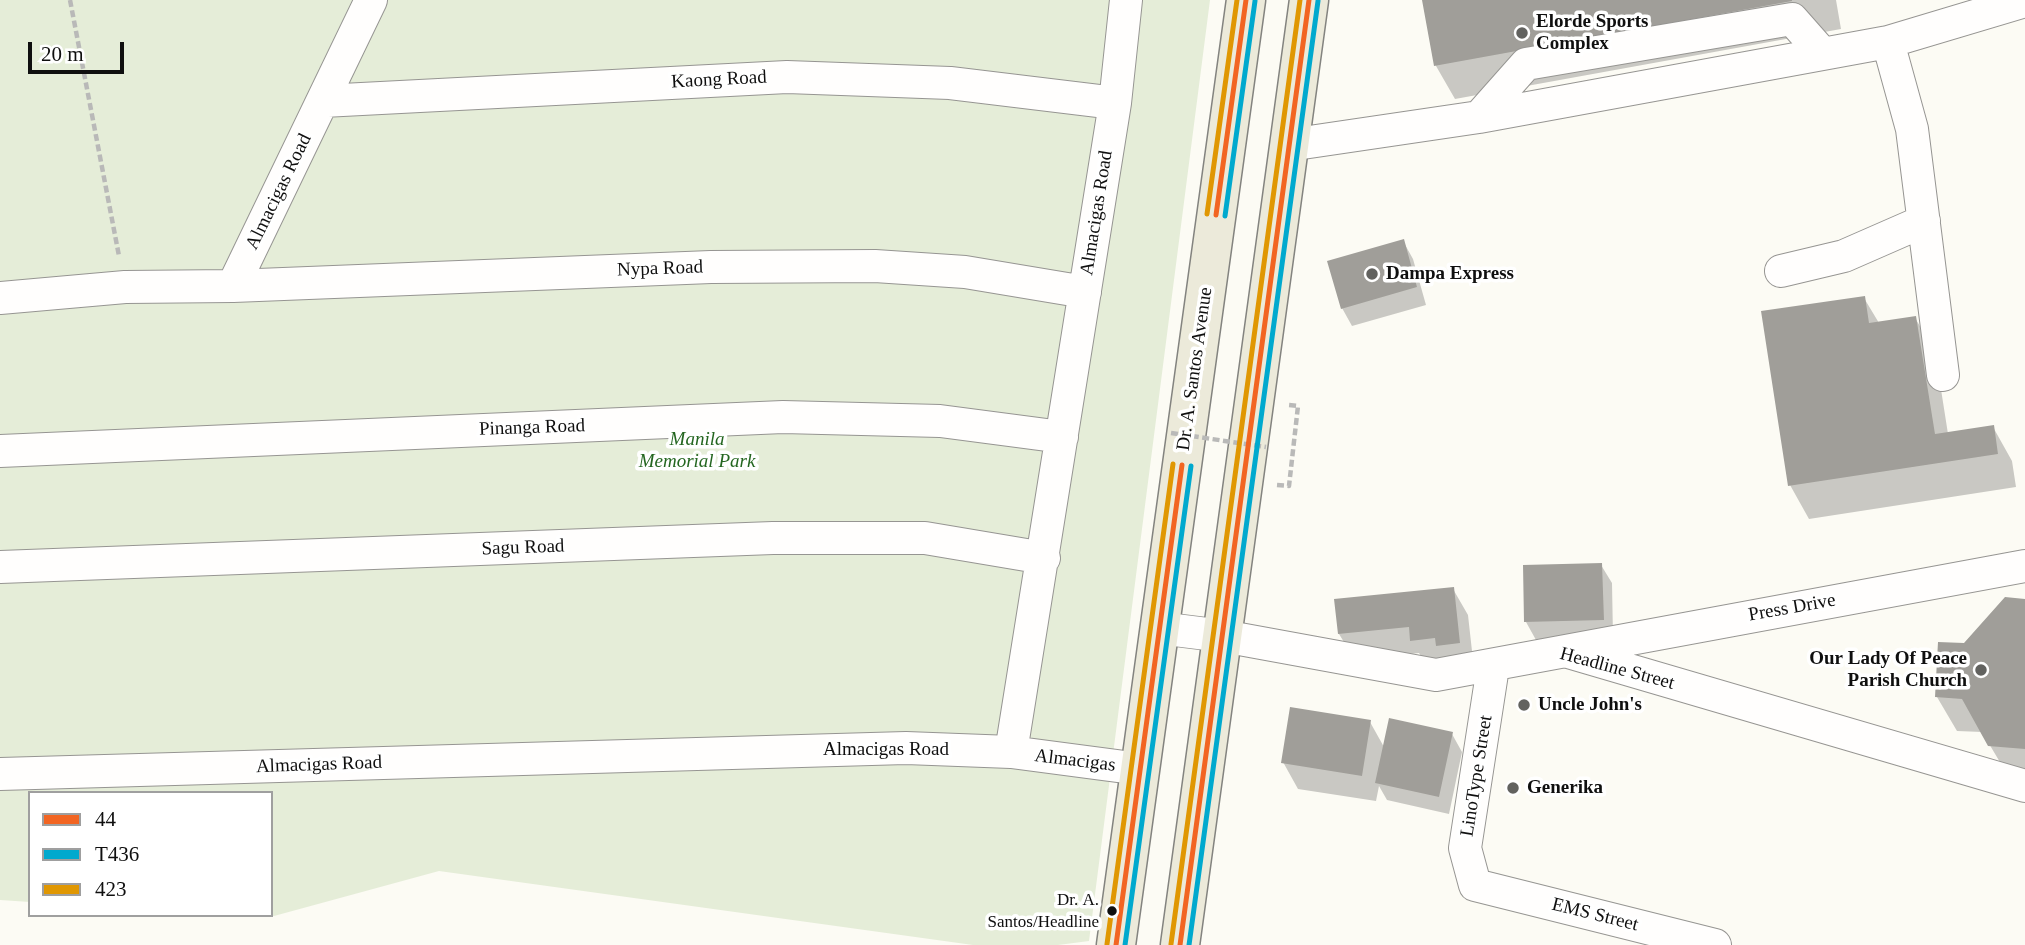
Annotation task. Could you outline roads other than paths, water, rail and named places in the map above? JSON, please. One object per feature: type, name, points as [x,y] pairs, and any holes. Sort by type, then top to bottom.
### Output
[{"type":"main road","name":"Dr. A. Santos Avenue","points":[[1116,945],[1246,0]]},
{"type":"main road","points":[[1180,945],[1310,0]]},
{"type":"street","name":"Almacigas Road","points":[[233,286],[371,0]]},
{"type":"street","name":"Almacigas Road","points":[[0,775],[765,750],[906,748],[1011,752],[1115,103],[1126,0]]},
{"type":"street","points":[[1289,145],[1479,117],[1888,42],[2025,1]]},
{"type":"street","points":[[1479,117],[1526,64],[1792,19],[1822,53]]},
{"type":"street","points":[[1888,42],[1912,129],[1943,375]]},
{"type":"street","name":"Kaong Road","points":[[323,101],[787,77],[950,83],[1115,103]]},
{"type":"street","points":[[1782,271],[1844,256],[1924,221]]},
{"type":"street","name":"Nypa Road","points":[[233,286],[711,267],[875,266],[965,272],[1085,292]]},
{"type":"street","points":[[0,298],[125,287],[233,286]]},
{"type":"street","name":"Pinanga Road","points":[[0,451],[783,417],[940,421],[1062,437]]},
{"type":"street","name":"Sagu Road","points":[[0,567],[773,538],[925,538],[1044,558]]},
{"type":"street","name":"Press Drive","points":[[1560,650],[2025,566]]},
{"type":"street","name":"Headline Street","points":[[1159,628],[1223,635],[1437,675],[1493,667],[1560,650],[2025,786]]},
{"type":"street","name":"LinoType Street","points":[[1475,885],[1465,848],[1493,667]]},
{"type":"street","name":"Almacigas","points":[[1011,752],[1140,769]]},
{"type":"street","name":"EMS Street","points":[[1475,885],[1715,945]]},
{"type":"place","name":"Elorde Sports Complex","points":[[1522,33]]},
{"type":"place","name":"Dampa Express","points":[[1372,274]]},
{"type":"place","name":"Our Lady Of Peace Parish Church","points":[[1981,670]]},
{"type":"place","name":"Uncle John's","points":[[1524,705]]},
{"type":"place","name":"Generika","points":[[1513,788]]},
{"type":"place","name":"Dr. A. Santos/Headline","points":[[1112,911]]},
{"type":"park label","name":"Manila Memorial Park","points":[[697,451]]}]
